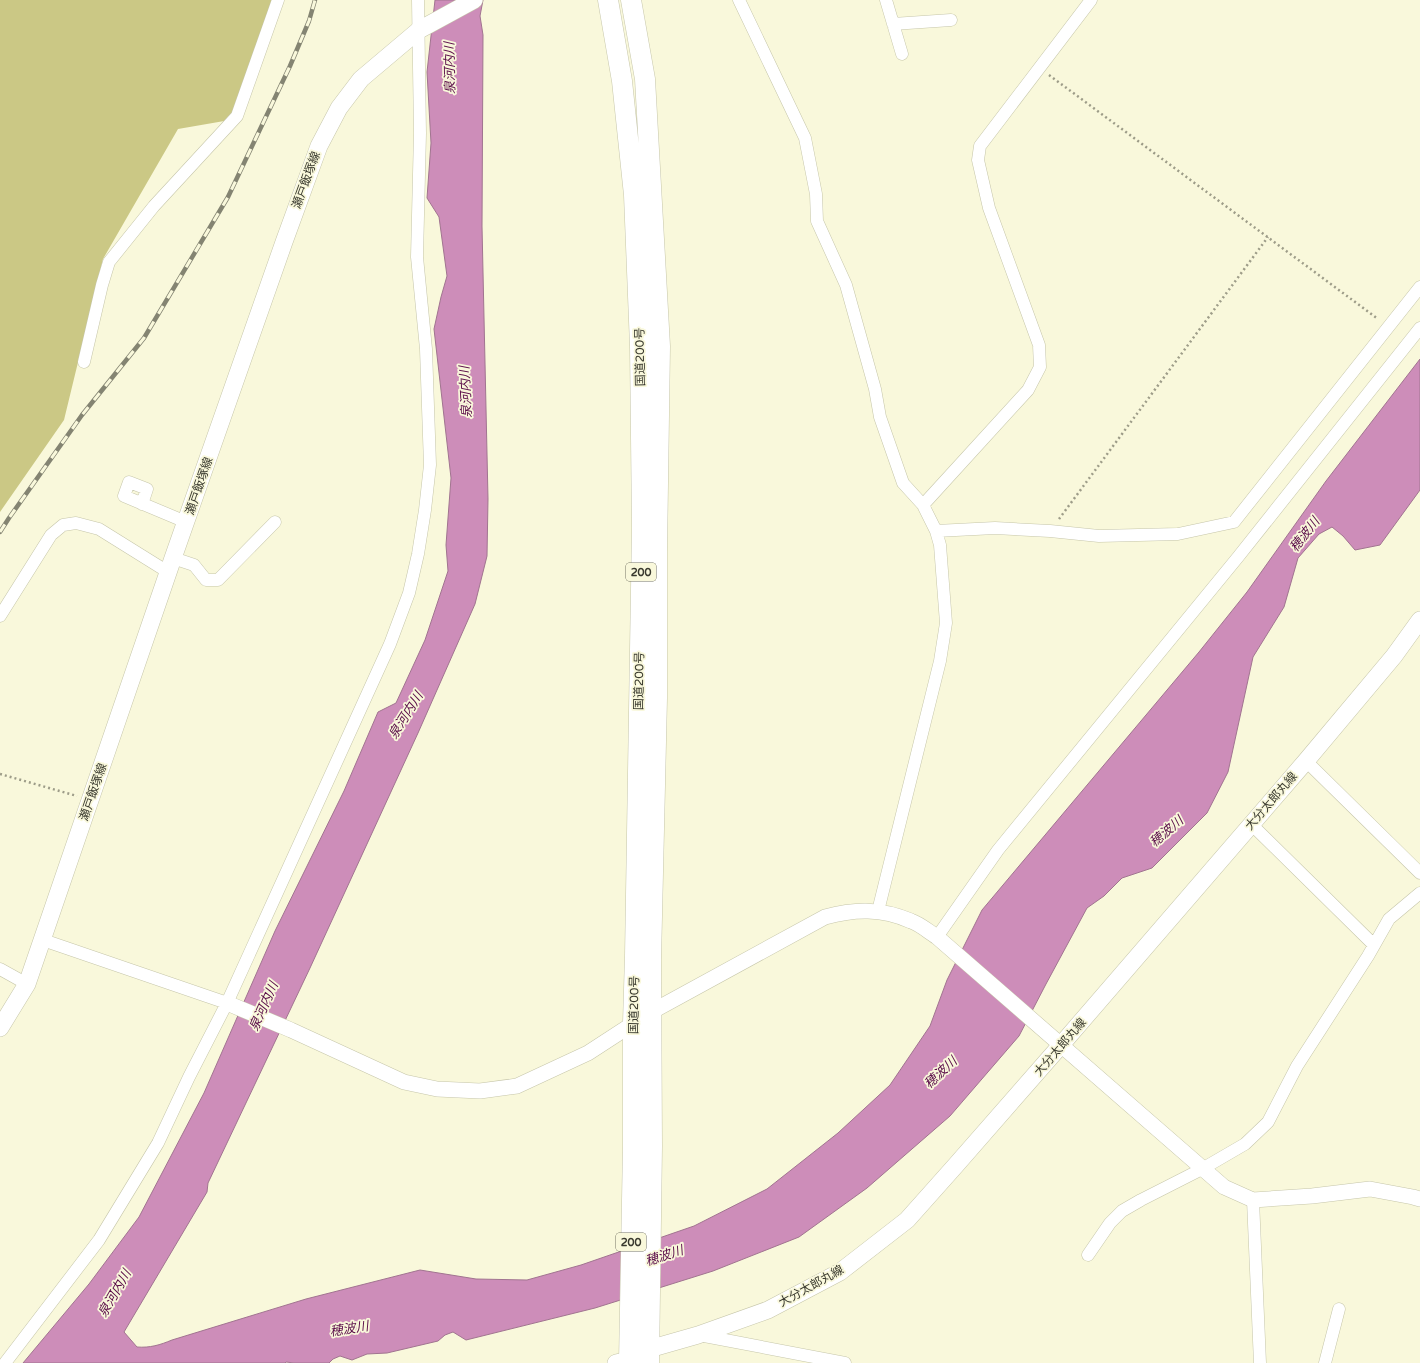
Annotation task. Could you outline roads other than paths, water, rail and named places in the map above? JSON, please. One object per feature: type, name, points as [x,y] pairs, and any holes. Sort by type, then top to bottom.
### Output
[{"type":"highway","name":"国道200号","points":[[608,0],[622,81],[634,195],[640,346],[642,528],[633,1023],[643,1146],[649,1349]]},
{"type":"highway","name":"国道200号","points":[[625,1362],[629,1338],[651,1012],[657,698],[657,552],[660,346],[645,79],[631,0]]},
{"type":"main road","name":"瀬戸飯塚線","points":[[0,1028],[27,984],[43,940],[171,565],[319,146],[339,108],[361,79],[419,30],[474,0]]},
{"type":"main road","name":"大分太郎丸線","points":[[625,1362],[649,1349],[698,1335],[768,1310],[840,1272],[907,1220],[956,1165],[1057,1041],[1306,761],[1394,656],[1420,620]]},
{"type":"street","points":[[84,362],[102,285],[109,262],[154,206],[237,116],[278,0]]},
{"type":"street","points":[[4,1363],[99,1240],[158,1143],[189,1077],[227,1003],[390,644],[409,593],[418,554],[430,465],[426,349],[417,257],[420,134],[418,0]]},
{"type":"street","points":[[739,0],[805,138],[816,194],[817,221],[846,285],[875,389],[880,417],[903,483],[923,505],[936,531],[940,545],[946,624],[940,661],[878,911]]},
{"type":"street","points":[[886,0],[902,54]]},
{"type":"street","points":[[923,505],[1028,390],[1040,367],[1039,345],[989,208],[978,160],[980,146],[1091,0]]},
{"type":"street","points":[[893,24],[951,20]]},
{"type":"street","points":[[936,531],[995,528],[1050,531],[1098,536],[1178,534],[1234,522],[1420,287]]},
{"type":"street","points":[[937,937],[998,850],[1238,557],[1420,328]]},
{"type":"street","points":[[142,504],[186,522]]},
{"type":"street","points":[[0,616],[51,535],[63,525],[76,523],[99,529],[171,565],[194,565],[206,580],[218,580],[275,522]]},
{"type":"street","points":[[1306,761],[1420,873]]},
{"type":"street","points":[[1251,824],[1374,945]]},
{"type":"street","points":[[1088,1255],[1110,1222],[1122,1211],[1202,1169],[1245,1144],[1268,1122],[1297,1066],[1389,919],[1420,893]]},
{"type":"street","points":[[43,940],[227,1003],[291,1030],[404,1082],[436,1089],[480,1091],[517,1086],[588,1053],[651,1012],[825,917],[846,911],[878,911],[911,921],[937,937],[1224,1187],[1253,1200],[1312,1196],[1370,1189],[1413,1197],[1420,1200]]},
{"type":"street","points":[[0,970],[27,984]]},
{"type":"street","points":[[1253,1200],[1260,1363]]},
{"type":"street","points":[[1324,1363],[1339,1309]]},
{"type":"street","points":[[698,1335],[844,1363]]},
{"type":"water","points":[[435,0],[483,0],[480,16],[483,35],[482,226],[488,499],[487,556],[475,604],[418,733],[310,968],[208,1183],[207,1192],[124,1332],[137,1347],[151,1347],[159,1345],[306,1299],[420,1270],[476,1279],[527,1280],[581,1265],[694,1226],[767,1189],[838,1133],[890,1085],[930,1026],[947,980],[982,910],[1199,652],[1247,592],[1326,481],[1420,359],[1420,490],[1380,545],[1355,550],[1343,536],[1332,527],[1319,534],[1298,558],[1284,607],[1253,657],[1228,772],[1207,813],[1152,868],[1122,878],[1104,896],[1087,908],[1019,1036],[950,1116],[867,1188],[799,1237],[713,1271],[595,1308],[466,1340],[453,1332],[445,1335],[438,1341],[387,1353],[367,1354],[352,1360],[340,1356],[333,1359],[329,1363],[23,1363],[89,1284],[139,1217],[204,1093],[275,931],[344,791],[378,712],[396,703],[425,640],[448,571],[446,545],[451,478],[434,329],[447,276],[439,217],[427,198],[431,143],[427,72]]},
{"type":"railway","points":[[0,532],[82,415],[144,338],[228,197],[290,66],[309,21],[315,0]]},
{"type":"water label","name":"泉河内川","points":[[449,68]]},
{"type":"water label","name":"泉河内川","points":[[465,392]]},
{"type":"water label","name":"穂波川","points":[[1304,534]]},
{"type":"water label","name":"泉河内川","points":[[405,715]]},
{"type":"water label","name":"穂波川","points":[[1166,831]]},
{"type":"water label","name":"泉河内川","points":[[263,1006]]},
{"type":"water label","name":"穂波川","points":[[940,1072]]},
{"type":"water label","name":"穂波川","points":[[664,1255]]},
{"type":"water label","name":"泉河内川","points":[[114,1293]]},
{"type":"water label","name":"穂波川","points":[[349,1328]]}]
